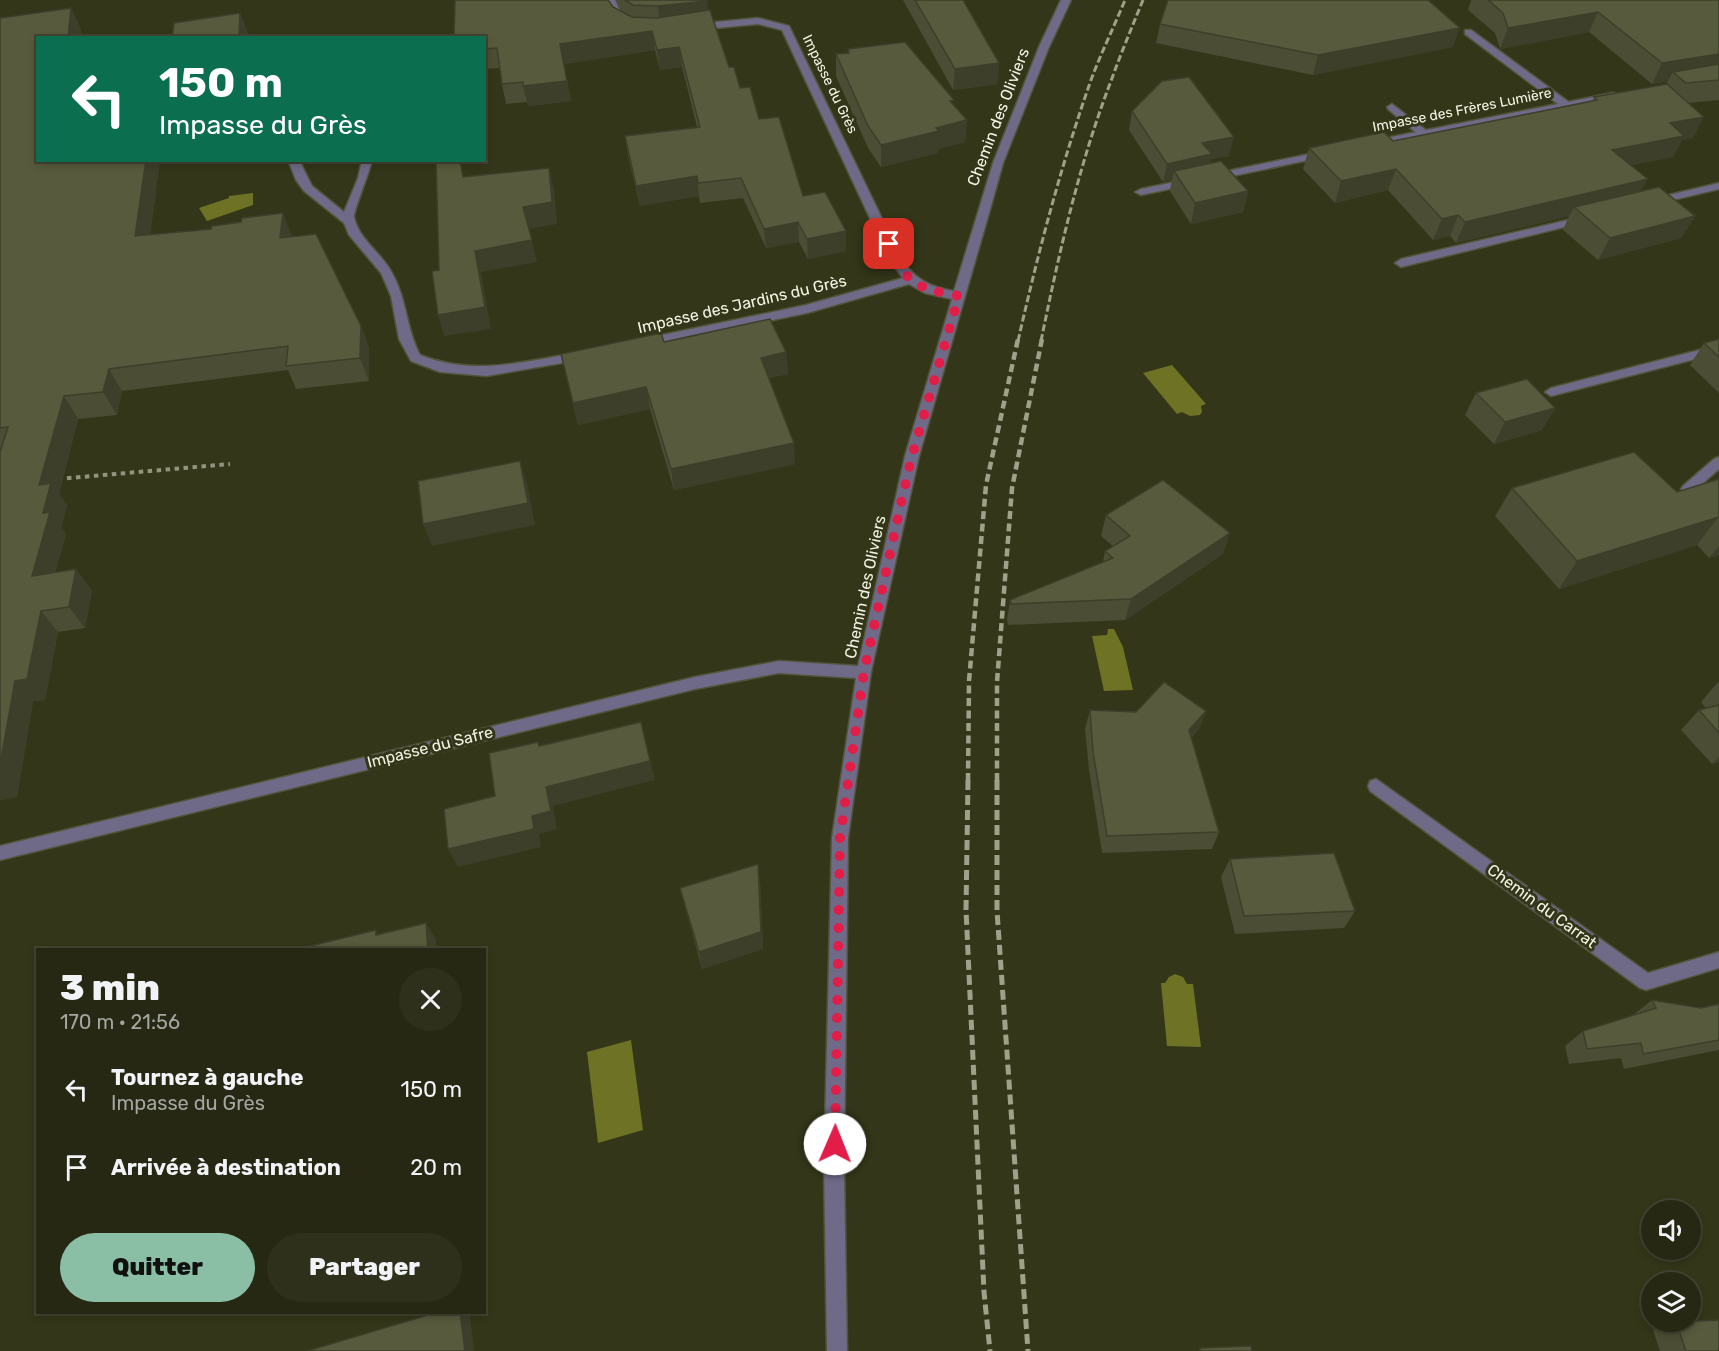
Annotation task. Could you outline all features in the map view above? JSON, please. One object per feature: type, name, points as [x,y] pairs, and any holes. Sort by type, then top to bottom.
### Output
[{"type":"street","points":[[610,0],[618,20],[628,28]]},
{"type":"street","name":"Chemin des Oliviers","points":[[837,1351],[834,1167],[840,838],[864,672],[912,456],[998,163],[1044,47],[1066,0]]},
{"type":"street","name":"Impasse du Grès","points":[[689,28],[758,21],[786,28],[882,226],[896,261],[908,280]]},
{"type":"street","points":[[1468,32],[1566,105]]},
{"type":"street","name":"Impasse des Frères Lumière","points":[[1364,146],[1626,93]]},
{"type":"street","points":[[1392,107],[1423,133]]},
{"type":"street","points":[[1142,192],[1341,150]]},
{"type":"street","points":[[294,162],[296,172],[310,194],[351,222]]},
{"type":"street","points":[[367,162],[363,178],[348,215],[353,233],[386,272],[397,296],[405,339],[415,358],[440,368],[486,372],[589,354]]},
{"type":"street","points":[[1640,206],[1719,186]]},
{"type":"street","points":[[1401,263],[1594,216]]},
{"type":"street","points":[[908,280],[935,292],[959,296]]},
{"type":"street","name":"Impasse des Jardins du Grès","points":[[635,345],[807,309],[908,280]]},
{"type":"street","points":[[1551,392],[1719,349]]},
{"type":"street","points":[[1688,489],[1719,462]]},
{"type":"street","name":"Impasse du Safre","points":[[0,853],[695,682],[779,667],[864,672]]},
{"type":"street","name":"Chemin du Carrat","points":[[1376,786],[1646,982],[1719,960]]},
{"type":"path","points":[[57,479],[230,464]]},
{"type":"shaded area","points":[[253,193],[253,205],[207,221],[199,208],[229,198],[229,196]]},
{"type":"shaded area","points":[[1172,365],[1206,404],[1201,406],[1200,415],[1190,416],[1182,412],[1177,414],[1143,373]]},
{"type":"shaded area","points":[[1108,629],[1114,629],[1123,647],[1133,690],[1104,691],[1092,636],[1107,635]]},
{"type":"shaded area","points":[[1175,974],[1183,977],[1187,984],[1193,984],[1201,1047],[1167,1046],[1161,983],[1165,983]]},
{"type":"shaded area","points":[[631,1040],[643,1130],[598,1143],[587,1052]]},
{"type":"building","points":[[455,0],[608,0],[613,7],[632,17],[656,18],[710,10],[729,67],[734,67],[740,88],[750,87],[759,119],[779,117],[803,196],[825,192],[846,231],[807,239],[798,222],[764,229],[741,178],[698,183],[697,176],[636,186],[625,136],[700,127],[679,47],[657,50],[652,31],[560,44],[567,81],[523,86],[523,82],[502,84],[497,48],[486,49],[486,36],[454,36]]},
{"type":"building","points":[[625,0],[707,1],[658,6],[633,5]]},
{"type":"building","points":[[915,0],[963,0],[999,63],[955,69]]},
{"type":"building","points":[[1168,0],[1428,0],[1460,28],[1318,55],[1160,24]]},
{"type":"building","points":[[1488,0],[1719,0],[1719,54],[1662,63],[1598,12],[1508,28],[1503,13]]},
{"type":"building","points":[[71,8],[68,36],[36,36],[36,162],[146,162],[135,236],[211,229],[212,226],[241,222],[242,218],[283,213],[280,238],[316,234],[361,326],[360,358],[286,366],[288,346],[109,369],[103,392],[64,396],[39,485],[51,483],[43,513],[50,512],[32,576],[76,569],[69,607],[41,611],[27,679],[15,681],[0,765],[0,452],[8,427],[0,428],[0,18]]},
{"type":"building","points":[[240,13],[239,36],[172,36],[174,23]]},
{"type":"building","points":[[905,42],[954,100],[950,101],[967,120],[936,128],[939,131],[881,145],[868,126],[836,54],[849,53],[848,49]]},
{"type":"building","points":[[1719,64],[1719,80],[1686,83],[1673,72]]},
{"type":"building","points":[[1189,77],[1234,137],[1202,143],[1212,154],[1167,164],[1132,111],[1162,81]]},
{"type":"building","points":[[1667,84],[1704,117],[1670,123],[1684,136],[1612,150],[1648,179],[1465,222],[1458,215],[1442,219],[1396,169],[1341,181],[1309,148],[1384,132],[1393,141],[1597,100],[1594,97]]},
{"type":"building","points":[[1221,161],[1248,191],[1195,203],[1174,171]]},
{"type":"building","points":[[436,162],[460,162],[463,177],[549,168],[552,202],[523,207],[532,240],[475,251],[485,307],[438,315],[432,271],[439,270]]},
{"type":"building","points":[[1659,187],[1695,216],[1610,238],[1574,207]]},
{"type":"building","points":[[770,319],[786,352],[761,358],[794,443],[671,469],[646,387],[573,403],[561,354],[661,333],[664,342]]},
{"type":"building","points":[[1719,339],[1719,357],[1704,343]]},
{"type":"building","points":[[1527,379],[1555,408],[1505,422],[1476,393]]},
{"type":"building","points":[[1634,452],[1677,492],[1719,479],[1719,517],[1577,561],[1512,488]]},
{"type":"building","points":[[520,461],[528,503],[423,524],[418,481]]},
{"type":"building","points":[[1163,480],[1230,533],[1131,599],[1011,604],[1010,600],[1113,558],[1105,551],[1130,536],[1106,515]]},
{"type":"building","points":[[1164,682],[1206,711],[1189,730],[1219,832],[1107,836],[1093,752],[1090,710],[1136,712]]},
{"type":"building","points":[[1719,705],[1719,733],[1699,710]]},
{"type":"building","points":[[641,722],[650,761],[546,787],[551,811],[532,816],[534,829],[448,849],[444,809],[495,796],[489,753],[538,742],[539,746]]},
{"type":"building","points":[[1334,853],[1355,911],[1244,916],[1230,859]]},
{"type":"building","points":[[758,864],[761,932],[699,952],[680,888]]},
{"type":"building","points":[[426,923],[428,948],[302,948],[376,930],[376,935]]},
{"type":"building","points":[[1652,1000],[1701,1008],[1719,1004],[1719,1040],[1643,1054],[1641,1043],[1587,1049],[1583,1031],[1656,1008]]},
{"type":"building","points":[[431,1314],[460,1314],[465,1351],[307,1351]]},
{"type":"building","points":[[1719,1320],[1719,1351],[1686,1351],[1679,1332],[1701,1332],[1701,1321]]},
{"type":"building","points":[[1251,1346],[1252,1351],[1200,1351],[1200,1348]]},
{"type":"railway","points":[[1018,341],[1042,242],[1070,144],[1091,80],[1125,0]]},
{"type":"railway","points":[[1041,341],[1063,242],[1089,144],[1143,0]]},
{"type":"railway","points":[[968,781],[969,681],[986,485],[1018,339]]},
{"type":"railway","points":[[1028,1351],[997,911],[997,682],[1012,488],[1042,339]]},
{"type":"railway","points":[[968,780],[966,910],[984,1292],[990,1351]]},
{"type":"route","points":[[835,1144],[840,838],[864,672],[912,456],[959,296],[935,292],[908,280],[889,244]]}]
